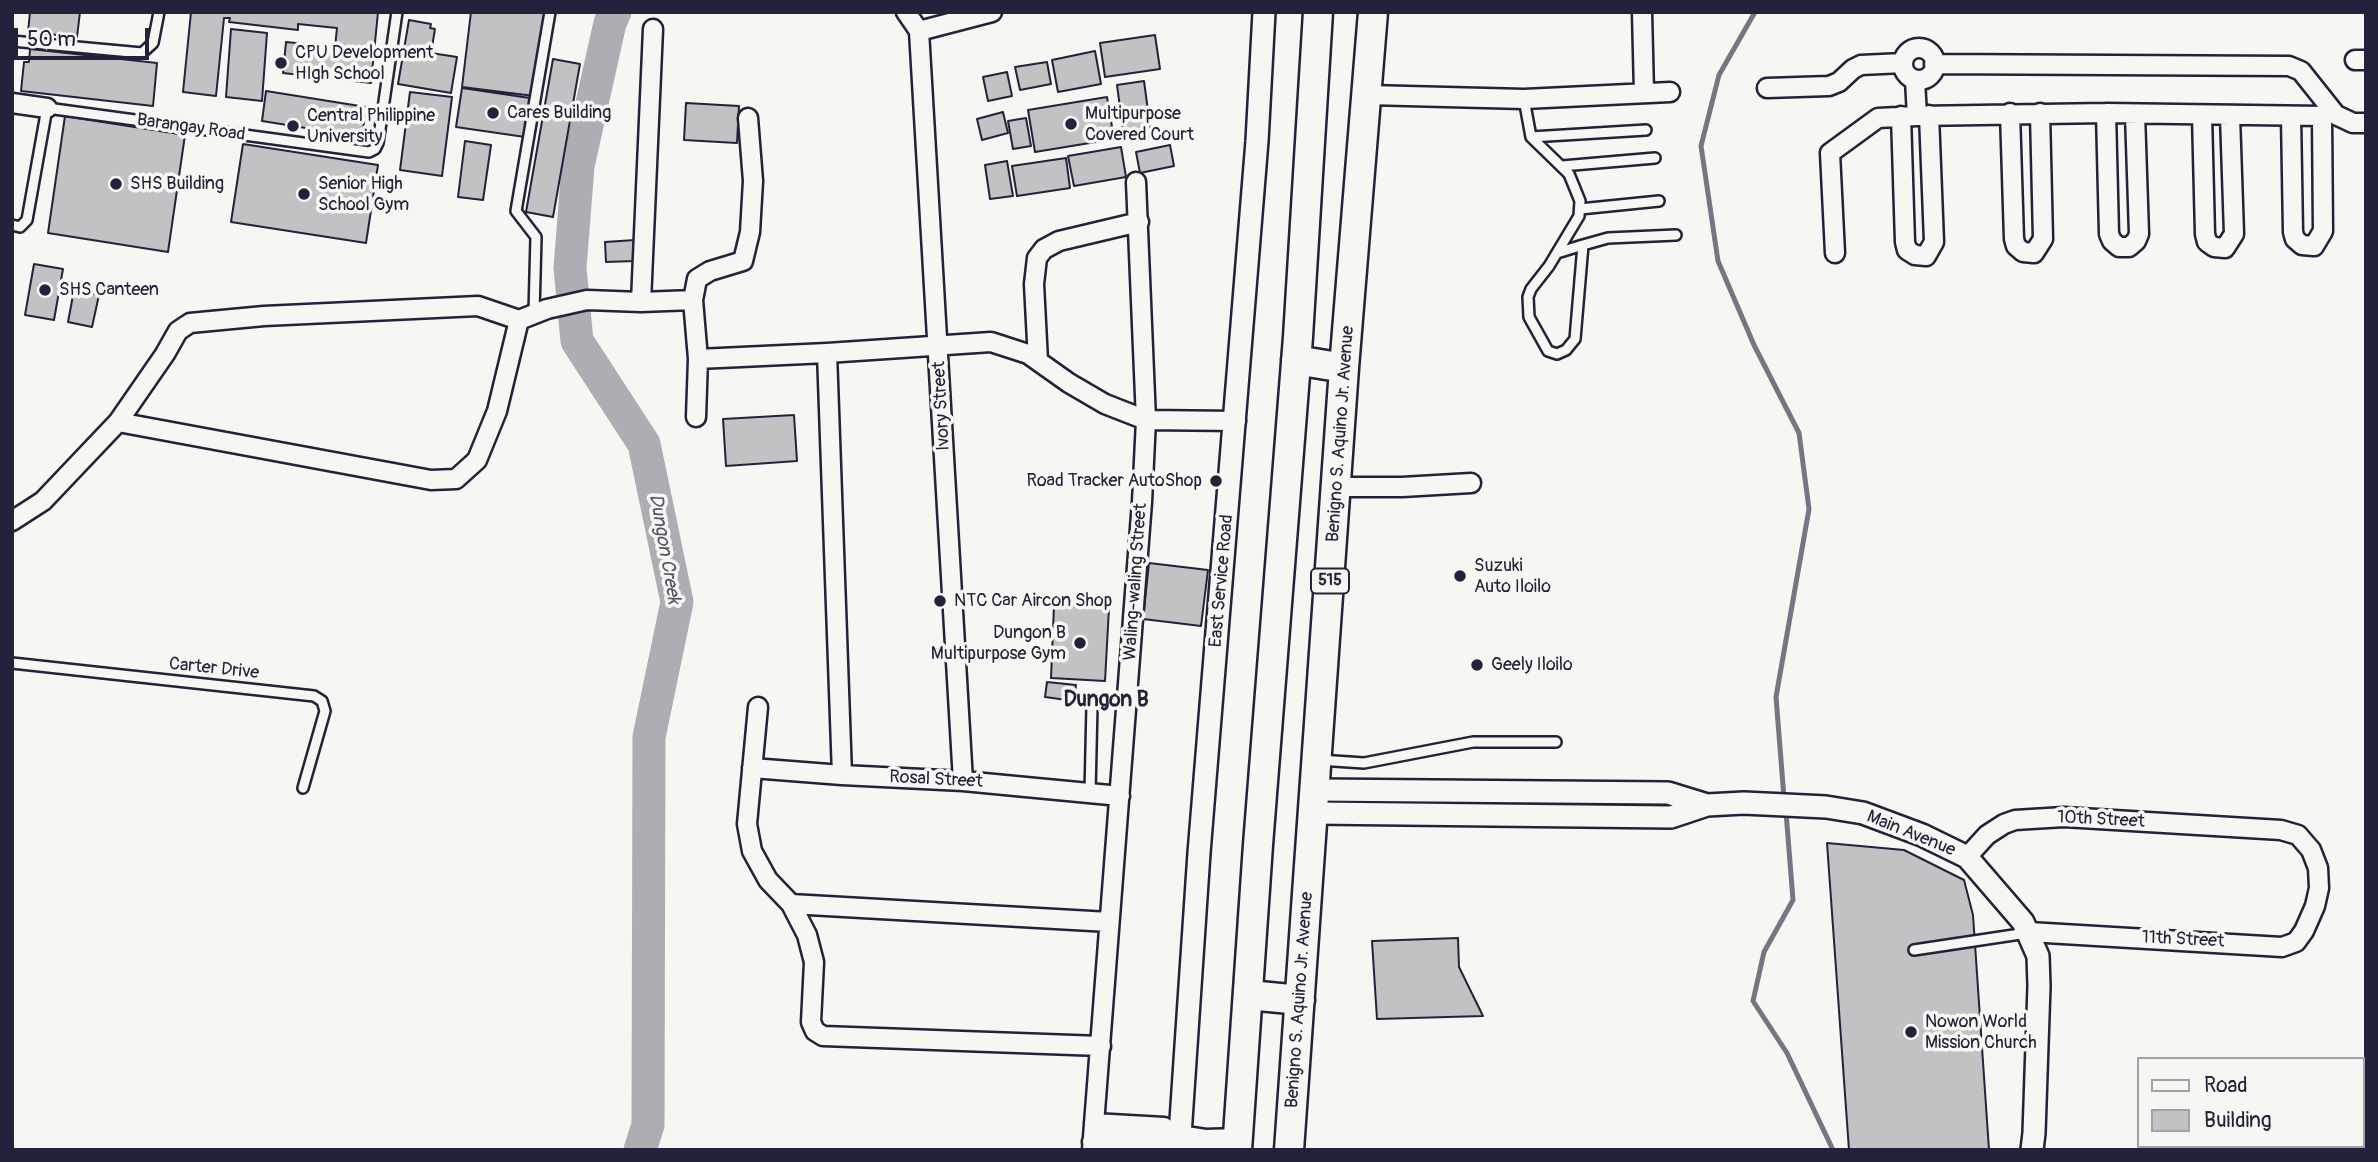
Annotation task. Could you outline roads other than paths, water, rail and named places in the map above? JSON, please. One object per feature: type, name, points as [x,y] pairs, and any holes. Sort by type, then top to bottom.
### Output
[{"type":"highway","points":[[1179,1145],[1237,1147],[1296,360],[1318,12]]},
{"type":"highway","name":"Benigno S. Aquino Jr. Avenue","points":[[1289,1150],[1344,368],[1373,12]]},
{"type":"highway","points":[[1296,360],[1344,368]]},
{"type":"highway","points":[[1249,995],[1300,1000]]},
{"type":"street","points":[[906,12],[919,31],[992,12]]},
{"type":"street","name":"East Service Road","points":[[1179,1145],[1199,853],[1256,155],[1264,12]]},
{"type":"street","points":[[1642,12],[1644,93]]},
{"type":"street","points":[[641,302],[653,29]]},
{"type":"street","name":"Ivory Street","points":[[919,31],[963,781]]},
{"type":"street","points":[[1916,48],[1924,48],[1931,54],[1934,64],[1929,76],[1915,80],[1908,76],[1903,68],[1908,51],[1916,48]]},
{"type":"street","points":[[1767,88],[1829,86],[1839,82],[1861,65],[1903,63]]},
{"type":"street","points":[[1934,64],[2289,66],[2301,71],[2336,115],[2354,123],[2366,123]]},
{"type":"street","points":[[1915,80],[1916,116],[1934,242],[1926,256],[1914,255],[1907,250],[1905,242],[1916,116]]},
{"type":"street","points":[[1368,95],[1524,99],[1670,92]]},
{"type":"street","name":"Barangay Road","points":[[12,103],[47,108]]},
{"type":"street","points":[[2010,113],[2015,246],[2023,252],[2034,253],[2043,239],[2040,113]]},
{"type":"street","points":[[1835,253],[1830,153],[1878,118],[2010,113],[2322,116],[2323,232],[2314,246],[2302,245],[2295,239],[2293,232],[2291,116]]},
{"type":"street","points":[[2106,113],[2109,234],[2112,242],[2119,247],[2129,247],[2139,234],[2135,114]]},
{"type":"street","points":[[2202,115],[2204,234],[2207,242],[2214,247],[2225,248],[2234,234],[2230,117]]},
{"type":"street","points":[[696,417],[698,359],[693,300],[697,279],[710,271],[743,261],[750,232],[753,181],[748,118]]},
{"type":"street","name":"Waling-waling Street","points":[[1092,1146],[1142,502],[1146,419],[1136,182]]},
{"type":"street","points":[[1038,361],[1034,284],[1037,258],[1044,249],[1059,241],[1139,222]]},
{"type":"street","points":[[12,521],[43,501],[118,422],[178,331],[190,323],[264,316],[478,306],[533,314],[587,300],[693,300]]},
{"type":"street","points":[[118,422],[431,480],[456,479],[477,460],[533,314]]},
{"type":"street","points":[[698,359],[991,342],[1028,354],[1105,404],[1146,419],[1236,421]]},
{"type":"street","points":[[827,353],[842,775]]},
{"type":"street","points":[[1337,487],[1471,483]]},
{"type":"street","points":[[758,707],[747,824],[752,851],[768,880],[791,904],[807,935],[814,962],[811,1022],[816,1031],[823,1035],[1101,1046]]},
{"type":"street","name":"Rosal Street","points":[[752,768],[963,781],[1120,796]]},
{"type":"street","name":"Main Avenue","points":[[1315,802],[1671,817],[1707,804],[1826,807],[1888,820],[1967,857],[1988,879],[2029,932],[2038,956],[2032,1150]]},
{"type":"street","name":"10th Street","points":[[1967,857],[1986,835],[2015,820],[2064,817],[2281,830],[2298,835],[2311,850],[2318,868],[2319,888],[2315,906]]},
{"type":"street","points":[[791,904],[1109,922]]},
{"type":"street","name":"11th Street","points":[[2029,932],[2281,947],[2296,942],[2315,906]]},
{"type":"street","points":[[1094,1123],[1164,1127],[1179,1145]]},
{"type":"street","points":[[1092,1146],[1179,1145]]},
{"type":"lane","points":[[12,41],[142,53],[153,43],[159,12]]},
{"type":"lane","name":"Barangay Road","points":[[47,108],[369,152],[375,149],[378,143],[397,12]]},
{"type":"lane","points":[[533,314],[536,237],[516,211],[550,12]]},
{"type":"lane","points":[[1524,99],[1531,136],[1562,166],[1572,180],[1580,209],[1579,216],[1557,254],[1528,297],[1529,317],[1548,351],[1557,354],[1566,350],[1575,339],[1583,245]]},
{"type":"lane","points":[[12,225],[20,227],[27,220],[47,108]]},
{"type":"lane","points":[[1531,136],[1646,130]]},
{"type":"lane","points":[[1562,166],[1655,158]]},
{"type":"lane","points":[[1580,209],[1659,201]]},
{"type":"lane","points":[[1557,254],[1608,238],[1676,235]]},
{"type":"lane","name":"Carter Drive","points":[[12,663],[314,696],[322,701],[325,710],[303,788]]},
{"type":"lane","points":[[1090,793],[1092,705]]},
{"type":"lane","points":[[1317,760],[1364,763],[1473,742],[1556,742]]},
{"type":"lane","points":[[1914,950],[2029,932]]},
{"type":"waterway","name":"Dungon Creek","points":[[615,12],[610,23],[578,166],[570,268],[577,341],[644,444],[677,602],[649,737],[648,1125],[640,1150]]},
{"type":"waterway","points":[[1755,12],[1719,75],[1701,146],[1718,261],[1754,345],[1799,433],[1809,509],[1776,697],[1784,798]]},
{"type":"waterway","points":[[1786,812],[1793,900],[1764,952],[1753,1001],[1787,1053],[1833,1150]]},
{"type":"place","name":"CPU Development HIgh School","points":[[281,63]]},
{"type":"place","name":"Cares Building","points":[[493,113]]},
{"type":"place","name":"Multipurpose Covered Court","points":[[1071,124]]},
{"type":"place","name":"Central Philippine University","points":[[293,126]]},
{"type":"place","name":"SHS Building","points":[[116,184]]},
{"type":"place","name":"Senior High School Gym","points":[[304,194]]},
{"type":"place","name":"SHS Canteen","points":[[45,290]]},
{"type":"place","name":"Road Tracker AutoShop","points":[[1216,481]]},
{"type":"place","name":"Suzuki Auto Iloilo","points":[[1460,576]]},
{"type":"place","name":"NTC Car Aircon Shop","points":[[940,601]]},
{"type":"place","name":"Dungon B Multipurpose Gym","points":[[1080,643]]},
{"type":"place","name":"Geely Iloilo","points":[[1477,665]]},
{"type":"place","name":"Nowon World Mission Church","points":[[1911,1032]]},
{"type":"district","name":"Dungon B","points":[[1106,701]]}]
